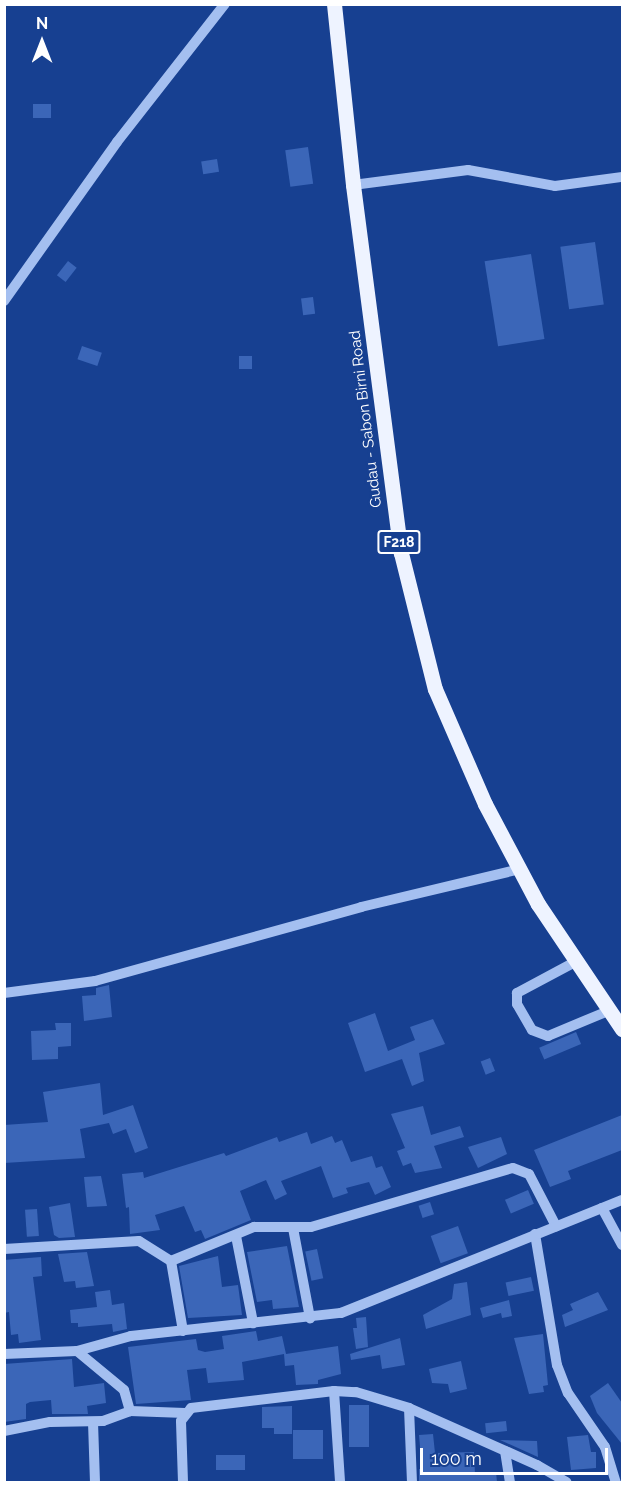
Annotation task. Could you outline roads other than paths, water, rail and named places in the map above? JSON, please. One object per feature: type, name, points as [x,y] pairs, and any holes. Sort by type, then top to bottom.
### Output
[{"type":"main road","name":"Gudau - Sabon Birni Road","points":[[334,4],[352,185],[401,553],[435,689],[485,804],[520,869],[575,962],[622,1029]]},
{"type":"street","points":[[4,301],[117,142],[225,4]]},
{"type":"street","points":[[352,185],[468,170],[555,186],[622,177]]},
{"type":"street","points":[[4,993],[95,981],[361,907],[520,869]]},
{"type":"street","points":[[575,962],[517,993],[517,1004],[532,1030],[548,1036],[608,1011]]},
{"type":"street","points":[[171,1261],[267,1225],[293,1228],[311,1227],[513,1168],[529,1174],[556,1226]]},
{"type":"street","points":[[4,1354],[77,1351],[130,1336],[341,1313],[622,1200]]},
{"type":"street","points":[[602,1208],[622,1245]]},
{"type":"street","points":[[293,1228],[310,1317]]},
{"type":"street","points":[[535,1234],[557,1365],[568,1393],[605,1447],[616,1482]]},
{"type":"street","points":[[236,1236],[253,1323]]},
{"type":"street","points":[[4,1249],[139,1241],[171,1261],[183,1331]]},
{"type":"street","points":[[77,1351],[124,1390],[130,1411]]},
{"type":"street","points":[[334,1391],[340,1482]]},
{"type":"street","points":[[183,1482],[181,1421],[191,1408],[334,1391],[356,1392],[409,1408],[506,1451],[566,1482]]},
{"type":"street","points":[[409,1408],[412,1482]]},
{"type":"street","points":[[4,1431],[50,1422],[93,1422],[130,1411],[185,1413]]},
{"type":"street","points":[[93,1422],[95,1482]]},
{"type":"street","points":[[506,1451],[510,1482]]}]
